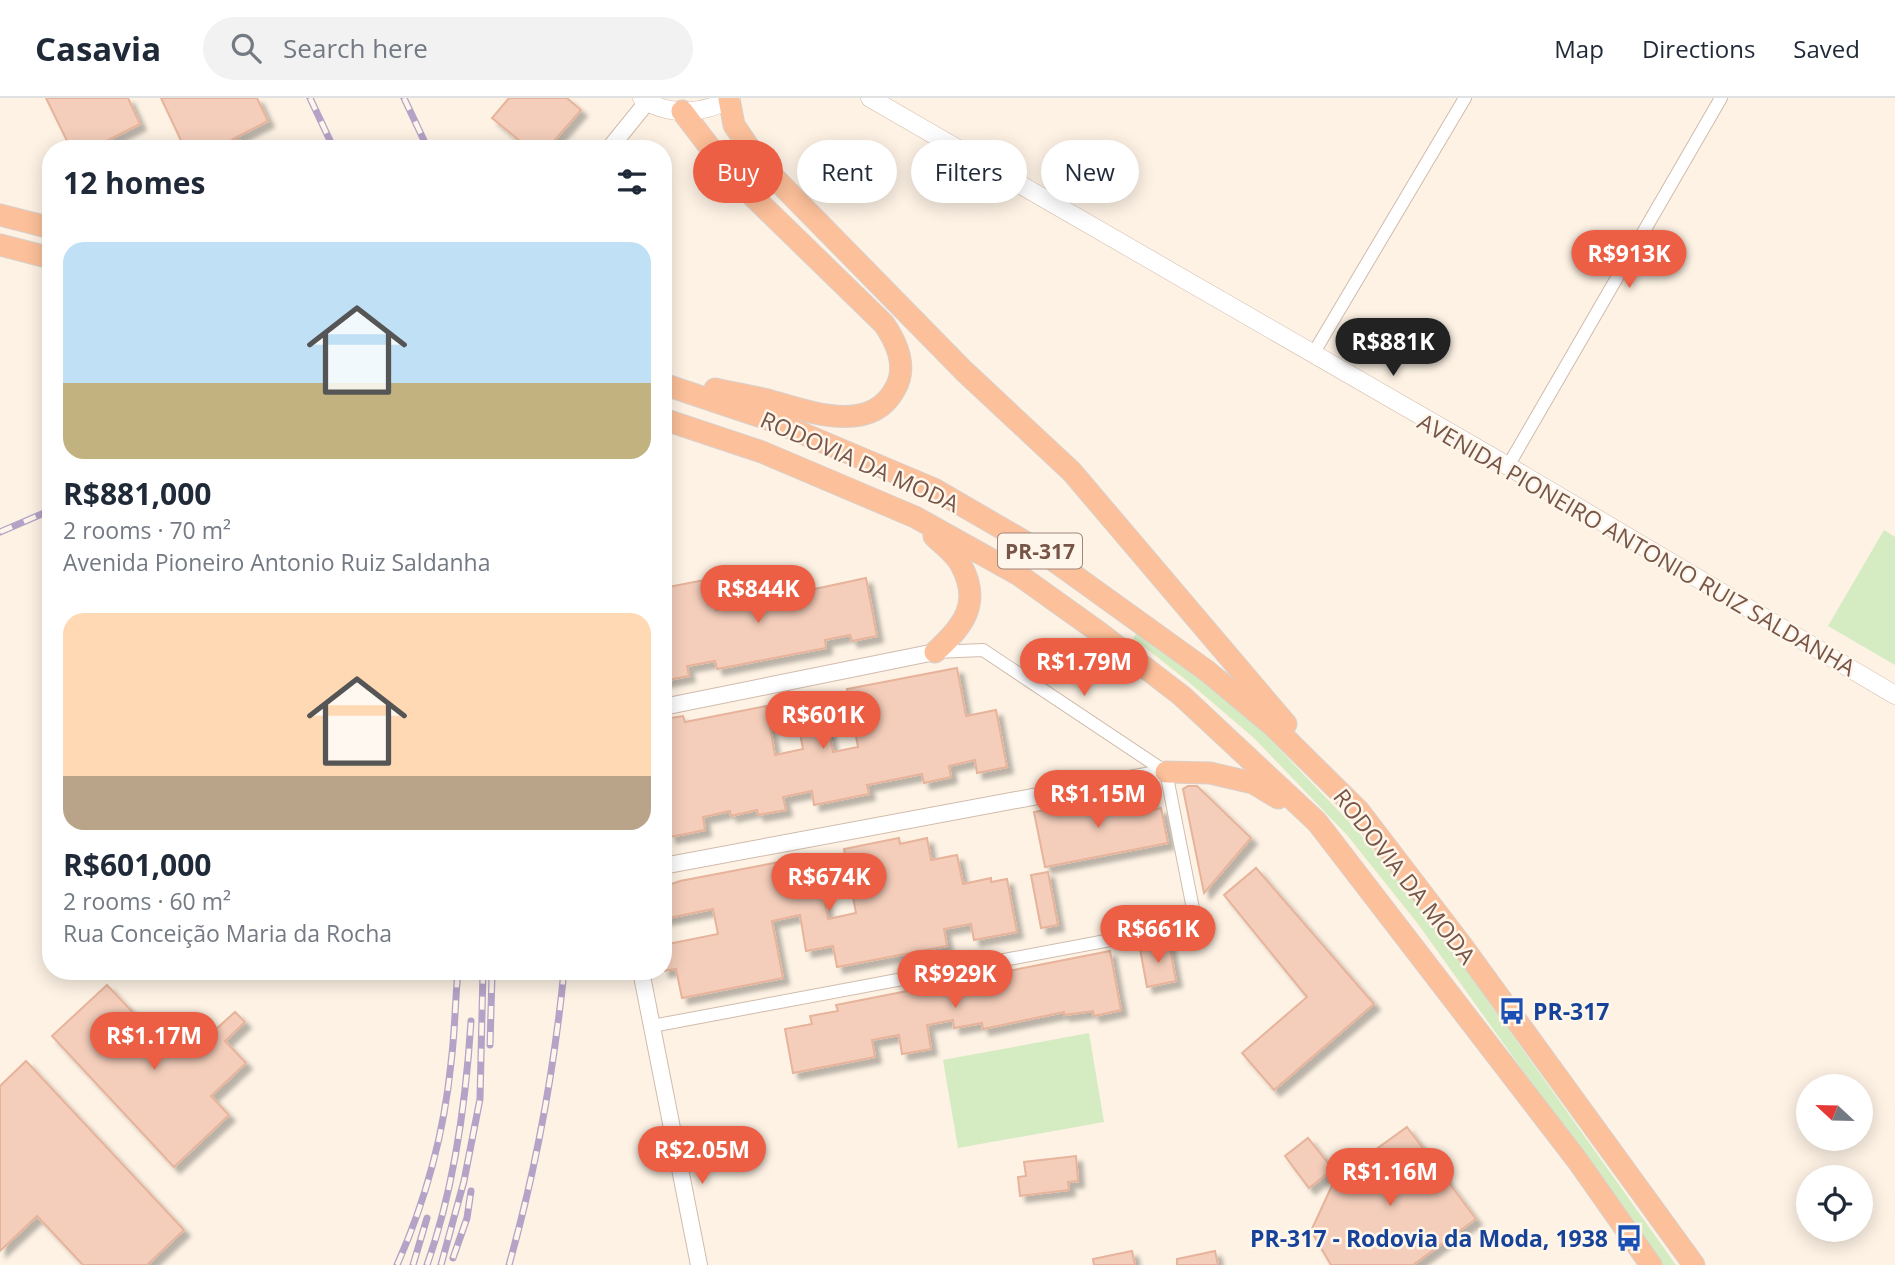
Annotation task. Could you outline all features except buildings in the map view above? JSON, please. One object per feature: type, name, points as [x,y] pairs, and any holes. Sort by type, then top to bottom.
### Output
[{"type":"highway","points":[[730,99],[734,125],[758,161],[964,371],[1072,472],[1163,576],[1359,811]]},
{"type":"highway","points":[[672,380],[810,412],[847,417],[881,407],[898,385],[901,372],[898,349],[884,324],[730,175],[682,111]]},
{"type":"highway","points":[[0,215],[42,226]]},
{"type":"highway","points":[[0,245],[42,256]]},
{"type":"highway","name":"RODOVIA DA MODA","points":[[672,387],[773,421],[852,452],[934,489],[1039,550],[1216,679],[1273,726],[1359,811],[1463,947],[1694,1265]]},
{"type":"highway","name":"RODOVIA DA MODA","points":[[672,422],[762,452],[915,517],[1019,575],[1100,632],[1182,696],[1317,822],[1577,1160],[1651,1265]]},
{"type":"highway","points":[[915,517],[961,563],[971,590],[967,614],[958,631],[935,652]]},
{"type":"highway","points":[[1166,772],[1210,773],[1253,783],[1317,822]]},
{"type":"main road","name":"AVENIDA PIONEIRO ANTONIO RUIZ SALDANHA","points":[[870,98],[1508,466],[1895,695]]},
{"type":"main road","points":[[645,100],[664,108],[682,111],[713,107],[730,99]]},
{"type":"street","points":[[1313,354],[1465,98]]},
{"type":"street","points":[[1508,466],[1721,98]]},
{"type":"street","points":[[616,140],[645,100]]},
{"type":"street","points":[[652,1027],[1196,923],[1166,772],[983,650],[935,652],[672,705]]},
{"type":"street","points":[[672,864],[1166,772]]},
{"type":"street","points":[[643,980],[699,1265]]},
{"type":"green space","points":[[1884,530],[1895,537],[1895,665],[1828,626]]},
{"type":"green space","points":[[1139,631],[1193,672],[1264,733],[1355,828],[1430,919],[1676,1265],[1662,1265],[1418,924],[1347,835],[1254,738],[1133,638]]},
{"type":"green space","points":[[1089,1033],[1104,1122],[958,1148],[943,1060]]},
{"type":"railway","points":[[310,98],[330,140]]},
{"type":"railway","points":[[404,98],[424,140]]},
{"type":"railway","points":[[0,532],[42,514]]},
{"type":"railway","points":[[397,1265],[425,1191],[444,1115],[457,980]]},
{"type":"railway","points":[[441,1265],[464,1181],[480,1099],[483,980]]},
{"type":"railway","points":[[490,1045],[492,980]]},
{"type":"railway","points":[[509,1265],[543,1120],[563,980]]},
{"type":"railway","points":[[427,1265],[445,1206],[457,1144],[471,1021]]},
{"type":"railway","points":[[453,1258],[467,1218],[471,1191]]},
{"type":"railway","points":[[413,1265],[427,1218]]},
{"type":"place","name":"PR-317","points":[[1512,1011]]},
{"type":"place","name":"PR-317 - Rodovia da Moda, 1938","points":[[1629,1238]]}]
